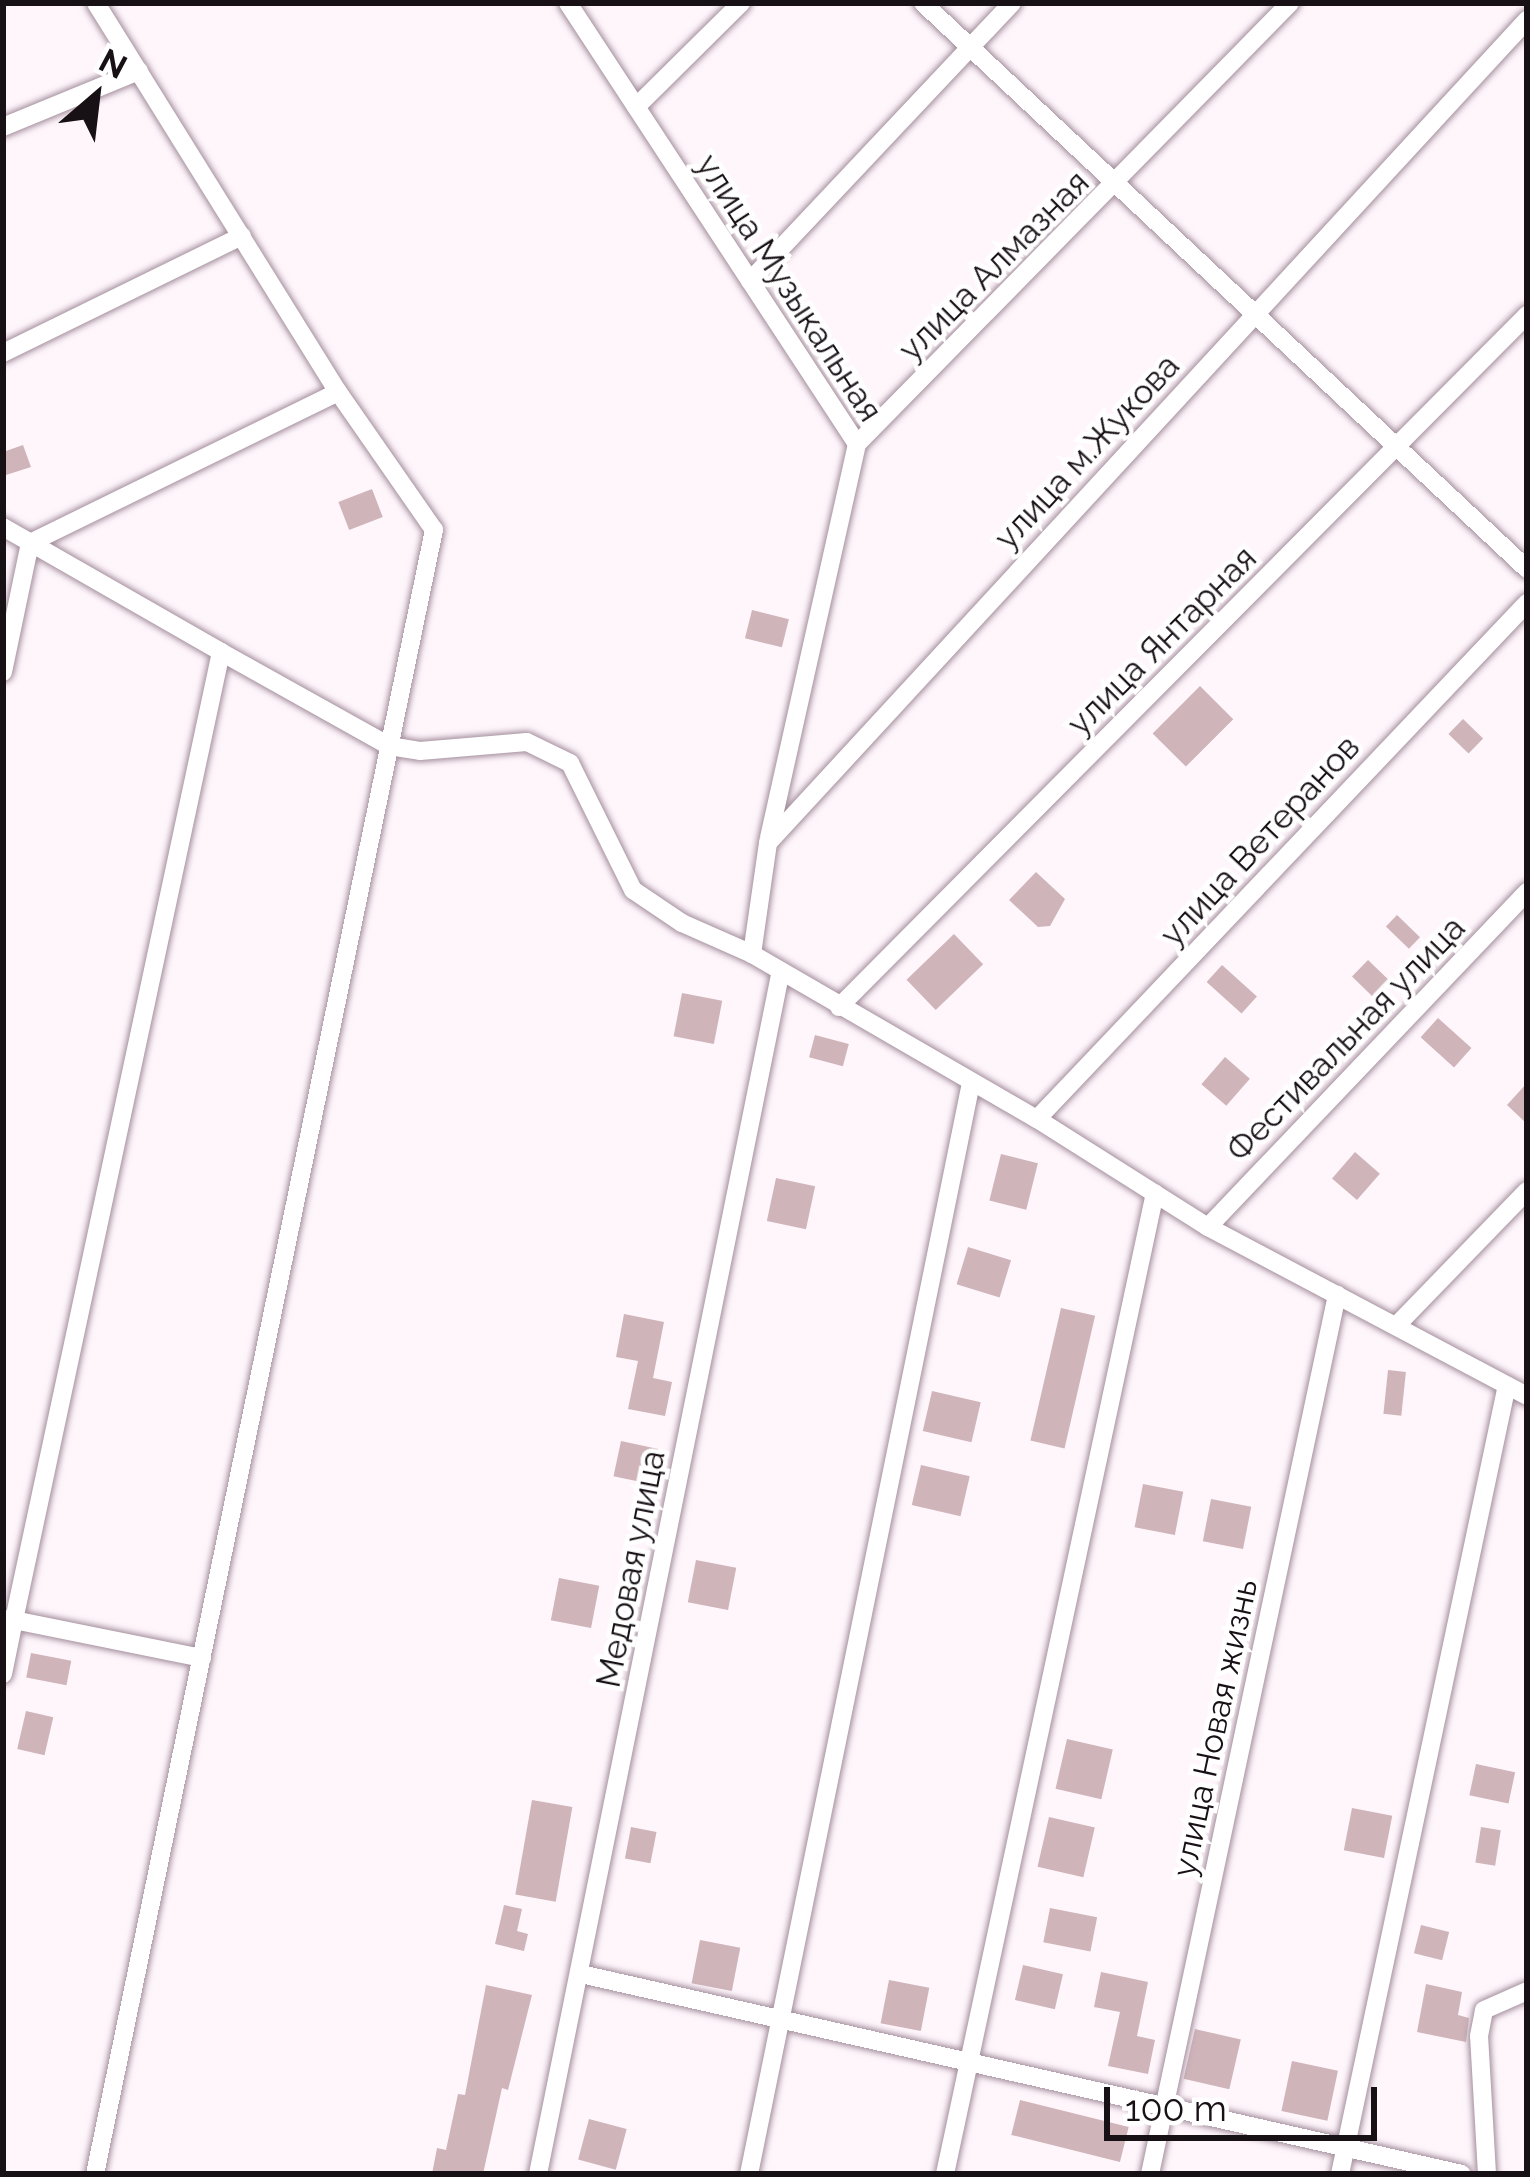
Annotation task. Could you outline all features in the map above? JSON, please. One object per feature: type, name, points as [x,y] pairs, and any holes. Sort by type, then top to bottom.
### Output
[{"type":"street","points":[[95,2174],[434,530],[338,392],[96,3]]},
{"type":"street","name":"улица Музыкальная","points":[[568,3],[857,444],[768,844]]},
{"type":"street","points":[[636,107],[741,3]]},
{"type":"street","points":[[923,3],[1121,182],[1251,318],[1527,569]]},
{"type":"street","points":[[750,281],[1012,3]]},
{"type":"street","name":"улица Алмазная","points":[[857,444],[1121,182],[1290,3]]},
{"type":"street","name":"улица м.Жукова","points":[[768,844],[1527,20]]},
{"type":"street","points":[[3,128],[139,71]]},
{"type":"street","points":[[3,353],[242,236]]},
{"type":"street","name":"улица Янтарная","points":[[839,1007],[1527,315]]},
{"type":"street","points":[[30,543],[338,392]]},
{"type":"street","points":[[3,527],[389,746],[420,751],[527,742],[570,763],[634,890],[682,923],[752,954],[780,975],[1037,1119],[1208,1227],[1527,1396]]},
{"type":"street","points":[[3,672],[30,543]]},
{"type":"street","name":"улица Ветеранов","points":[[1037,1119],[1527,603]]},
{"type":"street","points":[[3,1674],[9,1619],[221,652]]},
{"type":"street","points":[[752,954],[768,844]]},
{"type":"street","name":"Фестивальная улица","points":[[1208,1227],[1527,892]]},
{"type":"street","name":"Медовая улица","points":[[538,2174],[780,975]]},
{"type":"street","points":[[749,2174],[971,1083]]},
{"type":"street","points":[[1396,1326],[1527,1191]]},
{"type":"street","points":[[945,2174],[1155,1193]]},
{"type":"street","name":"улица Новая жизнь","points":[[1150,2174],[1337,1295]]},
{"type":"street","points":[[1340,2174],[1507,1385]]},
{"type":"street","points":[[9,1619],[202,1658]]},
{"type":"street","points":[[581,1974],[1462,2174]]},
{"type":"street","points":[[1486,2174],[1479,2036],[1484,2010],[1522,1993]]},
{"type":"building","points":[[23,445],[31,467],[6,475],[3,452]]},
{"type":"building","points":[[372,489],[383,517],[349,530],[338,502]]},
{"type":"building","points":[[752,610],[789,619],[782,647],[745,638]]},
{"type":"building","points":[[1200,686],[1233,719],[1186,767],[1153,733]]},
{"type":"building","points":[[1463,719],[1483,738],[1469,754],[1448,734]]},
{"type":"building","points":[[1036,872],[1065,899],[1050,926],[1038,927],[1009,900]]},
{"type":"building","points":[[1397,915],[1420,937],[1409,949],[1386,927]]},
{"type":"building","points":[[954,934],[983,964],[936,1010],[907,980]]},
{"type":"building","points":[[1368,960],[1390,981],[1374,997],[1352,977]]},
{"type":"building","points":[[1222,965],[1257,996],[1242,1014],[1207,982]]},
{"type":"building","points":[[682,993],[722,1001],[714,1044],[674,1036]]},
{"type":"building","points":[[1438,1018],[1471,1048],[1454,1067],[1421,1037]]},
{"type":"building","points":[[815,1035],[849,1044],[843,1066],[809,1057]]},
{"type":"building","points":[[1225,1057],[1250,1079],[1226,1106],[1201,1084]]},
{"type":"building","points":[[1527,1083],[1527,1124],[1507,1105]]},
{"type":"building","points":[[1355,1152],[1380,1174],[1357,1200],[1332,1178]]},
{"type":"building","points":[[1001,1154],[1038,1163],[1026,1210],[989,1201]]},
{"type":"building","points":[[776,1178],[815,1186],[806,1229],[767,1221]]},
{"type":"building","points":[[968,1247],[1011,1260],[1000,1297],[957,1284]]},
{"type":"building","points":[[1061,1308],[1095,1316],[1065,1448],[1030,1441]]},
{"type":"building","points":[[624,1314],[664,1322],[653,1378],[672,1382],[665,1416],[628,1409],[638,1361],[616,1357]]},
{"type":"building","points":[[1388,1370],[1406,1372],[1401,1416],[1383,1414]]},
{"type":"building","points":[[932,1391],[981,1402],[971,1442],[923,1431]]},
{"type":"building","points":[[621,1441],[658,1449],[651,1484],[614,1476]]},
{"type":"building","points":[[921,1465],[970,1476],[960,1516],[912,1505]]},
{"type":"building","points":[[1143,1484],[1183,1492],[1175,1535],[1135,1527]]},
{"type":"building","points":[[1211,1499],[1251,1507],[1243,1549],[1203,1541]]},
{"type":"building","points":[[696,1560],[736,1568],[728,1610],[688,1602]]},
{"type":"building","points":[[559,1578],[599,1586],[591,1628],[551,1620]]},
{"type":"building","points":[[31,1653],[71,1661],[66,1685],[26,1678]]},
{"type":"building","points":[[26,1711],[53,1717],[45,1755],[17,1749]]},
{"type":"building","points":[[1067,1739],[1113,1750],[1101,1799],[1056,1789]]},
{"type":"building","points":[[1476,1764],[1515,1772],[1508,1804],[1469,1795]]},
{"type":"building","points":[[532,1800],[572,1807],[556,1902],[515,1895]]},
{"type":"building","points":[[1352,1808],[1392,1816],[1384,1858],[1344,1850]]},
{"type":"building","points":[[1049,1817],[1095,1828],[1083,1877],[1038,1867]]},
{"type":"building","points":[[631,1827],[657,1832],[650,1863],[625,1858]]},
{"type":"building","points":[[1481,1827],[1501,1830],[1495,1866],[1475,1863]]},
{"type":"building","points":[[504,1905],[522,1909],[517,1931],[528,1934],[524,1951],[495,1944]]},
{"type":"building","points":[[1050,1908],[1097,1917],[1090,1952],[1043,1942]]},
{"type":"building","points":[[1421,1925],[1449,1932],[1442,1960],[1414,1953]]},
{"type":"building","points":[[700,1940],[740,1948],[732,1991],[692,1983]]},
{"type":"building","points":[[1023,1965],[1063,1974],[1055,2009],[1015,2000]]},
{"type":"building","points":[[1101,1972],[1148,1982],[1137,2036],[1155,2040],[1148,2074],[1108,2066],[1120,2012],[1094,2007]]},
{"type":"building","points":[[889,1980],[929,1988],[921,2031],[881,2023]]},
{"type":"building","points":[[1426,1984],[1462,1992],[1458,2015],[1469,2018],[1466,2042],[1417,2032]]},
{"type":"building","points":[[486,1985],[532,1995],[508,2090],[502,2088],[483,2174],[432,2174],[437,2148],[446,2150],[458,2094],[465,2095]]},
{"type":"building","points":[[1195,2029],[1241,2040],[1229,2089],[1184,2079]]},
{"type":"building","points":[[1292,2061],[1338,2071],[1327,2121],[1281,2111]]},
{"type":"building","points":[[1020,2100],[1129,2127],[1120,2162],[1011,2135]]},
{"type":"building","points":[[589,2119],[627,2129],[616,2170],[578,2160]]}]
